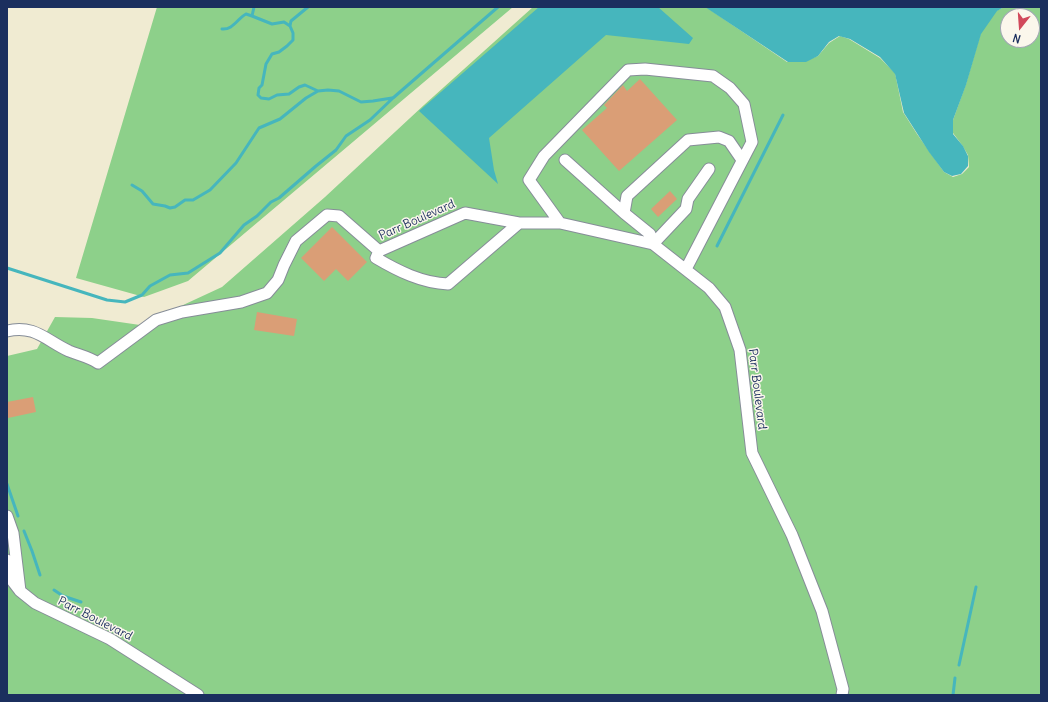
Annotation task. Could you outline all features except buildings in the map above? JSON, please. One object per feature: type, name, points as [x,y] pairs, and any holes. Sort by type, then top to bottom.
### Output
[{"type":"lane","points":[[560,223],[529,180],[544,156],[628,70],[645,69],[713,76],[730,88],[744,104],[752,142],[686,270]]},
{"type":"lane","points":[[624,213],[627,196],[688,140],[719,137],[729,141],[742,160]]},
{"type":"lane","points":[[565,160],[624,213],[650,234],[653,244],[686,209],[688,199],[709,169]]},
{"type":"lane","name":"Parr Boulevard","points":[[379,250],[466,213],[519,223],[560,223],[653,244],[709,288],[725,308],[734,330],[740,350],[752,453],[792,535],[822,611],[843,689],[842,695]]},
{"type":"lane","points":[[7,331],[18,328],[27,330],[45,337],[69,351],[98,363],[156,320],[182,312],[241,302],[267,293],[278,280],[296,241],[327,215],[339,216],[379,250],[376,258],[400,272],[437,284],[448,284],[519,223]]},
{"type":"lane","points":[[7,516],[13,533],[20,591]]},
{"type":"lane","points":[[7,535],[20,591]]},
{"type":"lane","points":[[7,560],[20,591]]},
{"type":"lane","points":[[7,570],[20,591]]},
{"type":"lane","name":"Parr Boulevard","points":[[7,574],[20,591],[35,603],[110,639],[198,695]]},
{"type":"green space","points":[[157,7],[513,7],[188,281],[144,297],[76,278]]},
{"type":"green space","points":[[533,7],[706,7],[787,62],[805,61],[818,56],[829,43],[840,36],[849,39],[880,58],[895,73],[903,112],[944,172],[953,177],[962,174],[969,167],[968,155],[953,133],[953,120],[966,84],[981,32],[988,20],[996,11],[1000,9],[1000,48],[1040,48],[1040,8],[1002,8],[1041,7],[1041,695],[7,695],[7,356],[37,349],[55,317],[92,318],[140,325],[222,287],[325,197]]},
{"type":"water","points":[[539,7],[658,7],[693,38],[689,44],[606,35],[489,138],[494,170],[498,184],[419,111]]},
{"type":"water","points":[[705,7],[1004,7],[997,11],[981,34],[966,85],[953,120],[953,134],[963,146],[968,156],[968,166],[961,174],[952,176],[944,172],[929,152],[904,113],[895,74],[880,57],[850,39],[839,36],[829,42],[818,56],[806,62],[788,62]]},
{"type":"waterway","points":[[254,7],[252,16],[272,24],[284,22],[290,26],[293,33],[293,40],[279,52],[272,54],[266,64],[262,85],[259,88],[258,95],[261,98],[269,99],[277,95],[289,94],[305,85],[318,91]]},
{"type":"waterway","points":[[290,26],[291,21],[308,7]]},
{"type":"waterway","points":[[7,268],[107,300],[125,302],[142,295],[150,286],[170,275],[188,273],[220,253],[244,225],[257,216],[271,202],[279,198],[336,150],[346,136],[370,120],[393,98],[498,7]]},
{"type":"waterway","points":[[222,29],[229,28],[246,14],[252,16]]},
{"type":"waterway","points":[[132,185],[142,191],[153,204],[170,208],[175,207],[185,200],[193,200],[210,190],[236,163],[259,128],[280,119],[306,98],[318,91],[339,91],[361,102],[392,98]]},
{"type":"waterway","points":[[717,246],[783,115]]},
{"type":"waterway","points":[[7,484],[18,516]]},
{"type":"waterway","points":[[24,531],[40,575]]},
{"type":"waterway","points":[[959,665],[976,587]]},
{"type":"waterway","points":[[54,590],[63,596],[81,602]]},
{"type":"waterway","points":[[953,695],[955,678]]}]
